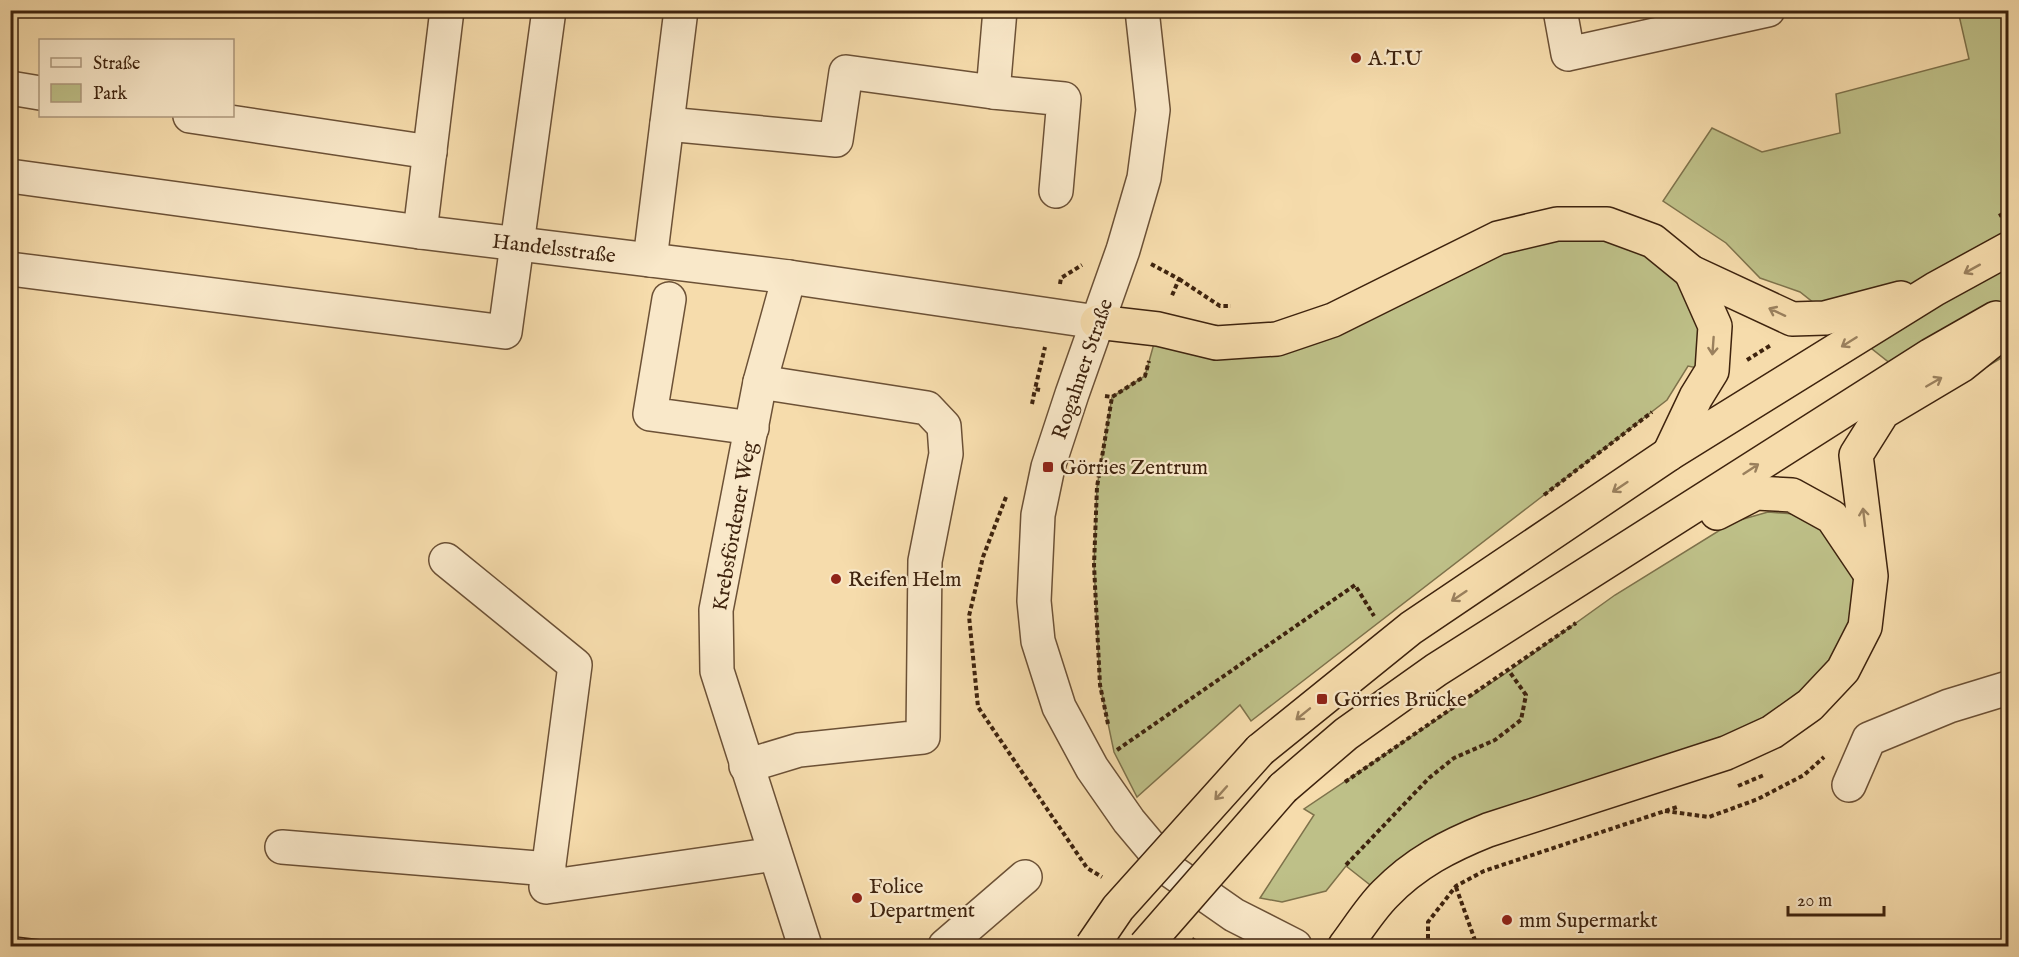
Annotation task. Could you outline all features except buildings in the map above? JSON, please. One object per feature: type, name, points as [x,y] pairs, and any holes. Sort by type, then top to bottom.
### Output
[{"type":"highway","points":[[1097,322],[1158,329],[1216,344],[1277,339],[1333,320],[1498,238],[1557,224],[1607,224],[1653,241],[1691,272],[1792,319],[1825,318],[1935,289]]},
{"type":"highway","points":[[1092,946],[1118,908],[1260,750],[1411,628],[1669,454],[1935,289],[2008,249]]},
{"type":"highway","points":[[1669,454],[1696,397],[1712,370],[1715,326],[1691,272]]},
{"type":"highway","points":[[1145,946],[1283,788],[1346,734],[1436,670],[1931,355],[2008,312]]},
{"type":"highway","points":[[1345,946],[1383,895],[1421,863],[1453,844],[1488,830],[1726,753],[1772,732],[1810,705],[1843,670],[1865,627],[1871,576],[1856,455],[1883,412],[1962,365],[2008,328]]},
{"type":"highway","points":[[1436,670],[1486,659],[1659,544],[1756,493],[1792,495],[1832,518],[1871,576]]},
{"type":"street","points":[[420,231],[447,10]]},
{"type":"street","points":[[10,269],[505,332],[549,10]]},
{"type":"street","points":[[650,260],[681,10]]},
{"type":"street","points":[[993,92],[1000,10]]},
{"type":"street","name":"Rogahner Straße","points":[[1142,10],[1153,110],[1144,178],[1124,250],[1048,467],[1038,515],[1034,601],[1038,641],[1059,707],[1092,768],[1129,821],[1171,871],[1233,915],[1295,946]]},
{"type":"street","points":[[1560,10],[1569,54],[1768,10]]},
{"type":"street","points":[[667,124],[836,140],[846,72],[1064,99],[1056,191]]},
{"type":"street","points":[[10,88],[39,93]]},
{"type":"street","points":[[197,117],[430,152]]},
{"type":"street","name":"Handelsstraße","points":[[10,176],[789,278],[1097,322]]},
{"type":"street","name":"Krebsfördener Weg","points":[[789,278],[760,382],[716,610],[717,671],[805,946]]},
{"type":"street","points":[[669,299],[650,414],[752,428]]},
{"type":"street","points":[[746,766],[799,750],[923,737],[925,561],[946,454],[944,426],[927,408],[760,382]]},
{"type":"street","points":[[447,560],[575,665],[546,887],[775,854]]},
{"type":"street","points":[[1849,785],[1869,740],[1949,706],[2008,688]]},
{"type":"street","points":[[282,848],[549,869]]},
{"type":"street","points":[[945,946],[1025,878]]},
{"type":"path","points":[[1712,370],[1725,372],[1788,336],[1792,319]]},
{"type":"path","points":[[1109,730],[1101,685],[1094,565],[1097,487],[1112,397]]},
{"type":"path","points":[[1111,741],[1113,752],[1355,585],[1379,622]]},
{"type":"path","points":[[1344,783],[1577,623]]},
{"type":"path","points":[[1346,865],[1429,778],[1454,758],[1495,740],[1521,720],[1526,695],[1509,671]]},
{"type":"path","points":[[1428,946],[1428,922],[1456,886],[1484,871],[1664,811],[1709,817],[1767,795],[1804,775],[1829,753]]},
{"type":"path","points":[[1456,886],[1477,946]]},
{"type":"green space","points":[[1958,11],[2008,11],[2008,354],[1934,398],[1800,292],[1760,278],[1726,243],[1663,201],[1712,128],[1762,152],[1840,133],[1836,94],[1969,59]]},
{"type":"green space","points":[[1607,224],[1691,272],[1712,371],[1688,366],[1667,400],[1251,721],[1240,705],[1137,797],[1114,752],[1100,685],[1094,565],[1097,487],[1112,397],[1145,376],[1158,329],[1277,339],[1498,238]]},
{"type":"green space","points":[[1768,512],[1832,517],[1871,576],[1810,705],[1488,830],[1383,895],[1346,866],[1326,891],[1282,902],[1260,898],[1314,815],[1304,809],[1509,671],[1615,595],[1733,522]]},
{"type":"railway","points":[[10,939],[69,946]]},
{"type":"place","name":"A.T.U","points":[[1356,58]]},
{"type":"place","name":"Görries Zentrum","points":[[1048,467]]},
{"type":"place","name":"Reifen Helm","points":[[836,579]]},
{"type":"place","name":"Görries Brücke","points":[[1322,699]]},
{"type":"place","name":"Folice Department","points":[[857,898]]},
{"type":"place","name":"mm Supermarkt","points":[[1507,920]]}]
